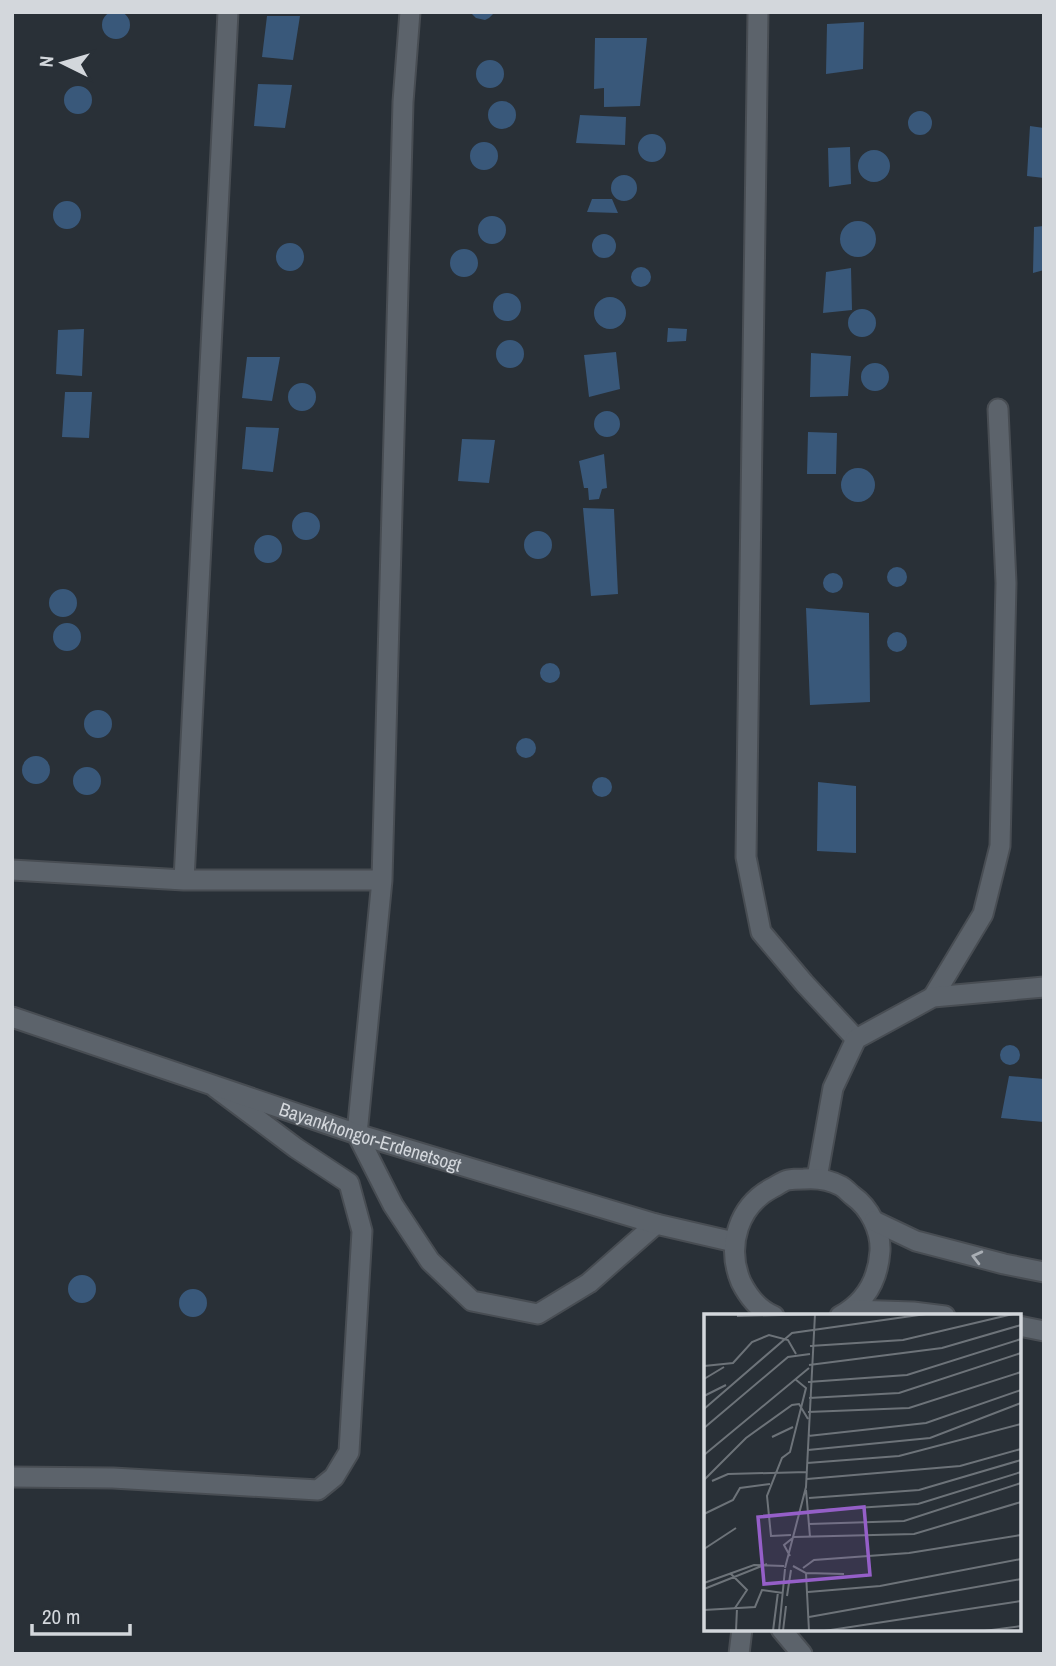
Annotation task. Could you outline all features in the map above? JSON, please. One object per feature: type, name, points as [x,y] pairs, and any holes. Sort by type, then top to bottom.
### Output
[{"type":"street","points":[[184,880],[228,12]]},
{"type":"street","points":[[411,12],[403,102],[382,880],[357,1134],[393,1205],[429,1261],[472,1301],[538,1314],[589,1283],[656,1224]]},
{"type":"street","points":[[758,12],[746,857],[761,932],[856,1040]]},
{"type":"street","points":[[933,997],[983,914],[1000,846],[1006,583],[998,409]]},
{"type":"street","points":[[12,870],[184,880],[382,880]]},
{"type":"street","points":[[817,1178],[833,1088],[856,1040],[933,997],[1044,987]]},
{"type":"street","name":"Bayankhongor-Erdenetsogt","points":[[12,1017],[357,1134],[656,1224],[734,1242]]},
{"type":"street","points":[[12,1477],[113,1478],[318,1490],[334,1476],[349,1452],[362,1231],[349,1183],[296,1148],[213,1085]]},
{"type":"street","points":[[769,1314],[747,1294],[736,1269],[734,1242],[743,1214],[762,1193],[788,1180],[817,1178],[840,1186],[860,1201],[874,1222],[880,1245],[878,1270],[868,1292],[846,1313]]},
{"type":"street","points":[[874,1222],[916,1241],[1044,1272]]},
{"type":"street","points":[[846,1313],[930,1314]]},
{"type":"street","points":[[1021,1326],[1044,1331]]},
{"type":"street","points":[[739,1654],[742,1631]]},
{"type":"street","points":[[783,1631],[802,1654]]},
{"type":"building","points":[[116,11],[126,15],[130,25],[126,35],[116,39],[106,35],[102,25],[106,15]]},
{"type":"building","points":[[470,12],[495,12],[485,20],[476,18]]},
{"type":"building","points":[[267,16],[300,16],[293,60],[262,57]]},
{"type":"building","points":[[864,22],[863,69],[826,74],[827,24]]},
{"type":"building","points":[[595,38],[647,38],[640,106],[604,107],[604,88],[594,89]]},
{"type":"building","points":[[490,60],[500,64],[504,74],[500,84],[490,88],[480,84],[476,74],[480,64]]},
{"type":"building","points":[[258,84],[292,85],[285,128],[254,126]]},
{"type":"building","points":[[78,86],[88,90],[92,100],[88,110],[78,114],[68,110],[64,100],[68,90]]},
{"type":"building","points":[[502,101],[512,105],[516,115],[512,125],[502,129],[492,125],[488,115],[492,105]]},
{"type":"building","points":[[915,111],[925,111],[932,118],[932,128],[925,135],[915,135],[908,128],[908,118]]},
{"type":"building","points":[[580,115],[626,117],[625,145],[576,143]]},
{"type":"building","points":[[1030,126],[1044,128],[1044,178],[1027,176]]},
{"type":"building","points":[[652,134],[662,138],[666,148],[662,158],[652,162],[642,158],[638,148],[642,138]]},
{"type":"building","points":[[484,142],[494,146],[498,156],[494,166],[484,170],[474,166],[470,156],[474,146]]},
{"type":"building","points":[[850,147],[851,184],[829,187],[828,148]]},
{"type":"building","points":[[874,150],[885,155],[890,166],[885,177],[874,182],[863,177],[858,166],[863,155]]},
{"type":"building","points":[[624,175],[634,178],[637,188],[634,198],[624,201],[614,198],[611,188],[614,178]]},
{"type":"building","points":[[592,199],[612,199],[618,213],[587,212]]},
{"type":"building","points":[[67,201],[77,205],[81,215],[77,225],[67,229],[57,225],[53,215],[57,205]]},
{"type":"building","points":[[492,216],[502,220],[506,230],[502,240],[492,244],[482,240],[478,230],[482,220]]},
{"type":"building","points":[[858,221],[870,227],[876,239],[870,251],[858,257],[846,251],[840,239],[846,227]]},
{"type":"building","points":[[1044,226],[1044,270],[1033,273],[1034,227]]},
{"type":"building","points":[[604,234],[613,237],[616,246],[613,255],[604,258],[595,255],[592,246],[595,237]]},
{"type":"building","points":[[290,243],[300,247],[304,257],[300,267],[290,271],[280,267],[276,257],[280,247]]},
{"type":"building","points":[[464,249],[474,253],[478,263],[474,273],[464,277],[454,273],[450,263],[454,253]]},
{"type":"building","points":[[641,267],[648,270],[651,277],[648,284],[641,287],[634,284],[631,277],[634,270]]},
{"type":"building","points":[[851,268],[852,310],[823,313],[826,272]]},
{"type":"building","points":[[507,293],[517,297],[521,307],[517,317],[507,321],[497,317],[493,307],[497,297]]},
{"type":"building","points":[[610,297],[621,302],[626,313],[621,324],[610,329],[599,324],[594,313],[599,302]]},
{"type":"building","points":[[862,309],[872,313],[876,323],[872,333],[862,337],[852,333],[848,323],[852,313]]},
{"type":"building","points":[[668,328],[687,329],[686,341],[667,342]]},
{"type":"building","points":[[84,329],[82,376],[56,374],[58,330]]},
{"type":"building","points":[[510,340],[520,344],[524,354],[520,364],[510,368],[500,364],[496,354],[500,344]]},
{"type":"building","points":[[616,352],[620,389],[589,397],[584,355]]},
{"type":"building","points":[[811,353],[851,356],[848,396],[810,397]]},
{"type":"building","points":[[247,357],[280,357],[272,401],[242,398]]},
{"type":"building","points":[[875,363],[885,367],[889,377],[885,387],[875,391],[865,387],[861,377],[865,367]]},
{"type":"building","points":[[302,383],[312,387],[316,397],[312,407],[302,411],[292,407],[288,397],[292,387]]},
{"type":"building","points":[[65,392],[92,392],[89,438],[62,437]]},
{"type":"building","points":[[607,411],[616,415],[620,424],[616,433],[607,437],[598,433],[594,424],[598,415]]},
{"type":"building","points":[[246,427],[279,428],[273,472],[242,469]]},
{"type":"building","points":[[808,432],[837,433],[836,474],[807,474]]},
{"type":"building","points":[[462,439],[495,440],[489,483],[458,481]]},
{"type":"building","points":[[604,454],[607,488],[602,489],[599,499],[589,500],[579,461]]},
{"type":"building","points":[[858,468],[870,473],[875,485],[870,497],[858,502],[846,497],[841,485],[846,473]]},
{"type":"building","points":[[583,508],[614,509],[618,594],[591,596]]},
{"type":"building","points":[[306,512],[316,516],[320,526],[316,536],[306,540],[296,536],[292,526],[296,516]]},
{"type":"building","points":[[538,531],[548,535],[552,545],[548,555],[538,559],[528,555],[524,545],[528,535]]},
{"type":"building","points":[[268,535],[278,539],[282,549],[278,559],[268,563],[258,559],[254,549],[258,539]]},
{"type":"building","points":[[897,567],[904,570],[907,577],[904,584],[897,587],[890,584],[887,577],[890,570]]},
{"type":"building","points":[[833,573],[840,576],[843,583],[840,590],[833,593],[826,590],[823,583],[826,576]]},
{"type":"building","points":[[63,589],[73,593],[77,603],[73,613],[63,617],[53,613],[49,603],[53,593]]},
{"type":"building","points":[[806,608],[869,613],[870,702],[810,705]]},
{"type":"building","points":[[67,623],[77,627],[81,637],[77,647],[67,651],[57,647],[53,637],[57,627]]},
{"type":"building","points":[[897,632],[904,635],[907,642],[904,649],[897,652],[890,649],[887,642],[890,635]]},
{"type":"building","points":[[550,663],[557,666],[560,673],[557,680],[550,683],[543,680],[540,673],[543,666]]},
{"type":"building","points":[[98,710],[108,714],[112,724],[108,734],[98,738],[88,734],[84,724],[88,714]]},
{"type":"building","points":[[526,738],[533,741],[536,748],[533,755],[526,758],[519,755],[516,748],[519,741]]},
{"type":"building","points":[[36,756],[46,760],[50,770],[46,780],[36,784],[26,780],[22,770],[26,760]]},
{"type":"building","points":[[87,767],[97,771],[101,781],[97,791],[87,795],[77,791],[73,781],[77,771]]},
{"type":"building","points":[[602,777],[609,780],[612,787],[609,794],[602,797],[595,794],[592,787],[595,780]]},
{"type":"building","points":[[818,782],[856,786],[856,853],[817,851]]},
{"type":"building","points":[[1010,1045],[1017,1048],[1020,1055],[1017,1062],[1010,1065],[1003,1062],[1000,1055],[1003,1048]]},
{"type":"building","points":[[1009,1076],[1044,1079],[1044,1122],[1001,1118]]},
{"type":"building","points":[[82,1275],[92,1279],[96,1289],[92,1299],[82,1303],[72,1299],[68,1289],[72,1279]]},
{"type":"building","points":[[193,1289],[203,1293],[207,1303],[203,1313],[193,1317],[183,1313],[179,1303],[183,1293]]}]
